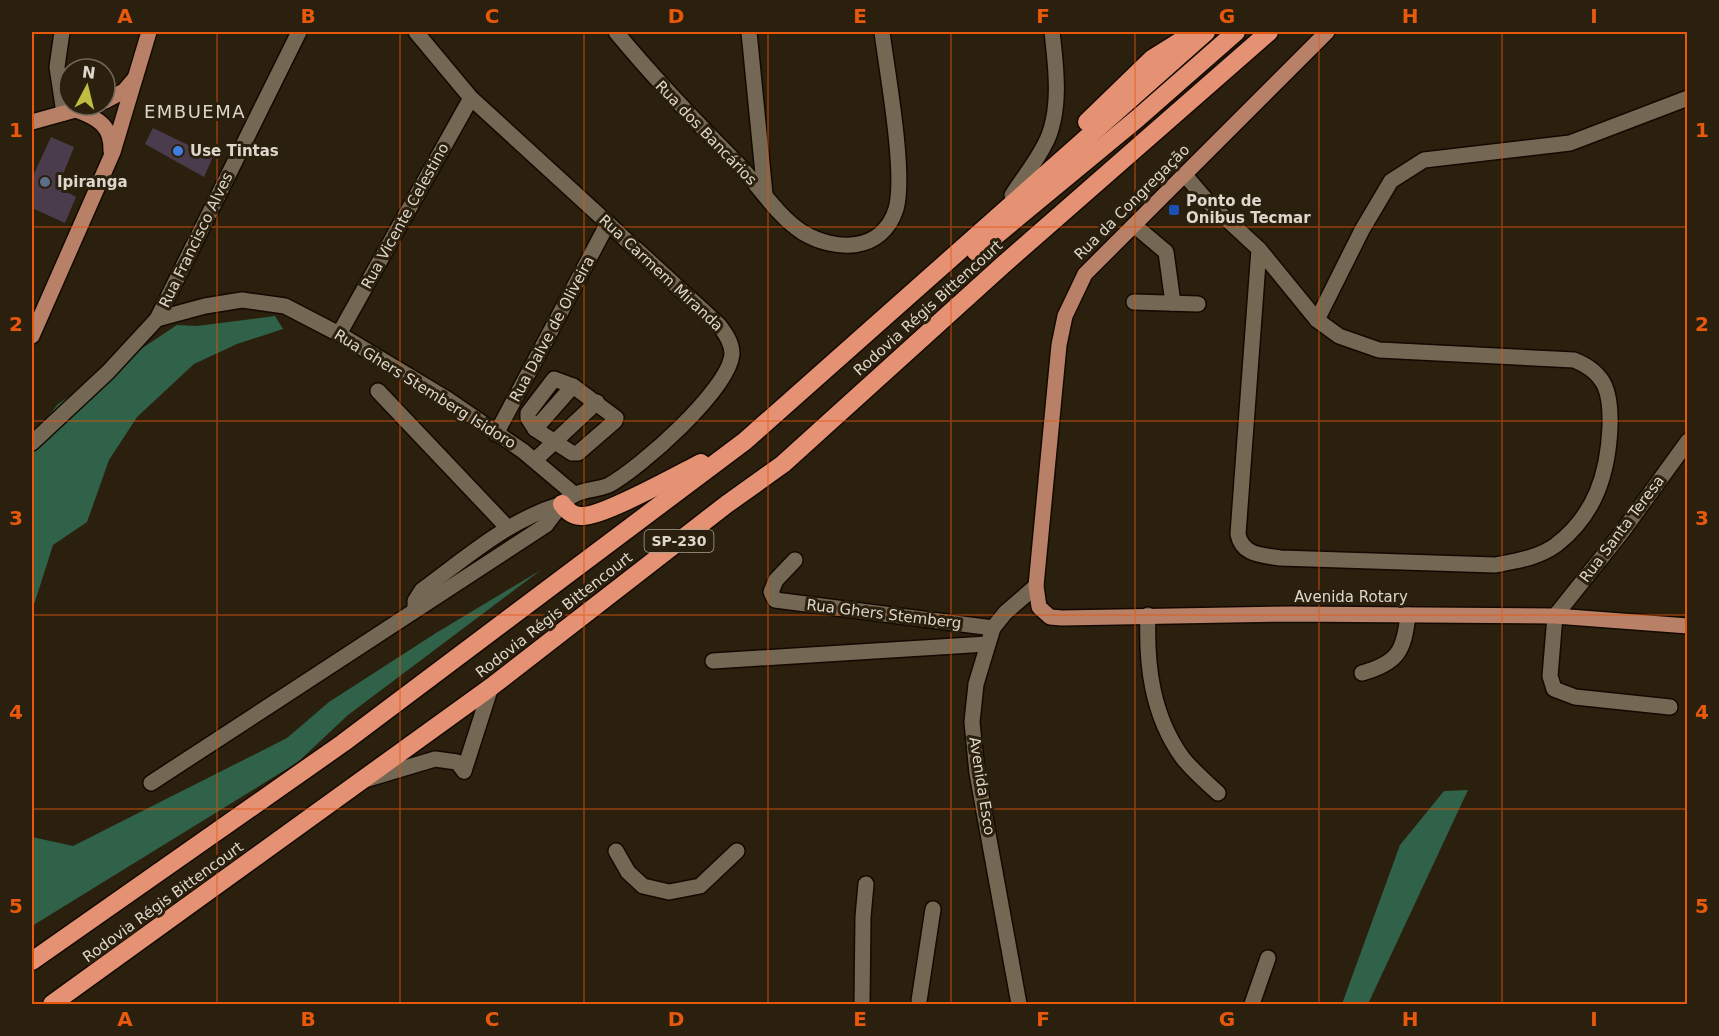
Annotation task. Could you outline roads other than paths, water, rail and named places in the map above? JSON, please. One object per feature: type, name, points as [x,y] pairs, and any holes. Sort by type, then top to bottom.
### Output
[{"type":"highway","points":[[978,236],[1012,195],[1152,59],[1192,32]]},
{"type":"highway","name":"Rodovia Régis Bittencourt","points":[[32,962],[344,743],[745,441],[1206,32]]},
{"type":"highway","points":[[878,325],[1001,233],[1236,32]]},
{"type":"highway","name":"Rodovia Régis Bittencourt","points":[[52,1005],[366,780],[491,687],[727,504],[783,464],[1004,264],[1269,32]]},
{"type":"highway","points":[[568,499],[573,514],[590,516],[643,493],[745,441]]},
{"type":"main road","points":[[32,336],[111,157],[149,32]]},
{"type":"main road","name":"Rua da Congregação","points":[[1036,586],[1059,345],[1065,316],[1085,274],[1327,32]]},
{"type":"main road","points":[[117,95],[124,91],[137,76]]},
{"type":"main road","points":[[32,122],[57,115]]},
{"type":"main road","points":[[84,117],[104,124],[109,132],[111,157]]},
{"type":"main road","name":"Avenida Rotary","points":[[1036,586],[1039,607],[1050,617],[1148,615],[1555,616],[1688,626]]},
{"type":"street","points":[[58,57],[62,32]]},
{"type":"street","name":"Rua Francisco Alves","points":[[157,320],[299,32]]},
{"type":"street","name":"Rua Carmem Miranda","points":[[415,610],[415,601],[422,591],[507,527],[534,512],[608,485],[655,450],[692,416],[720,382],[729,366],[732,352],[727,334],[719,325],[471,98],[416,32]]},
{"type":"street","name":"Rua dos Bancários","points":[[616,32],[677,103],[800,231],[820,242],[836,246],[865,244],[880,233],[896,208],[897,165],[882,32]]},
{"type":"street","points":[[748,32],[765,194]]},
{"type":"street","points":[[1012,195],[1046,142],[1051,126],[1055,96],[1052,32]]},
{"type":"street","name":"Rua Vicente Celestino","points":[[339,334],[471,98]]},
{"type":"street","points":[[1317,320],[1362,230],[1391,181],[1424,160],[1570,143],[1688,98]]},
{"type":"street","points":[[1185,175],[1208,202],[1259,249],[1317,320],[1339,336],[1379,350],[1574,360],[1590,366],[1602,380],[1610,400],[1609,459],[1597,494],[1581,521],[1554,546],[1525,560],[1495,565],[1280,558],[1245,549],[1238,534],[1259,249]]},
{"type":"street","name":"Rua Dalve de Oliveira","points":[[496,434],[608,223]]},
{"type":"street","points":[[1134,225],[1166,252],[1173,303]]},
{"type":"street","name":"Rua Ghers Stemberg Isidoro","points":[[157,320],[205,306],[242,300],[285,306],[339,334],[447,399],[535,460],[568,499]]},
{"type":"street","points":[[1134,302],[1197,304]]},
{"type":"street","points":[[32,443],[116,364],[157,320]]},
{"type":"street","points":[[554,379],[573,386],[597,402],[616,418],[615,421],[578,453],[572,453],[552,442],[535,429],[528,418],[528,413],[554,379]]},
{"type":"street","points":[[378,391],[507,527]]},
{"type":"street","points":[[535,460],[597,402]]},
{"type":"street","name":"Rua Santa Teresa","points":[[1555,616],[1622,532],[1688,441]]},
{"type":"street","points":[[151,783],[546,525],[568,499]]},
{"type":"street","name":"Rua Ghers Stemberg","points":[[795,560],[776,580],[771,592],[776,600],[993,628]]},
{"type":"street","name":"Avenida Esco","points":[[1019,1005],[977,773],[972,722],[976,684],[993,628],[1005,613],[1036,586]]},
{"type":"street","points":[[1148,615],[1146,658],[1157,706],[1182,757],[1218,794]]},
{"type":"street","points":[[1362,673],[1394,660],[1401,650],[1408,615]]},
{"type":"street","points":[[1555,616],[1550,675],[1554,689],[1575,697],[1670,707]]},
{"type":"street","points":[[713,661],[987,644]]},
{"type":"street","points":[[366,780],[435,759],[458,762],[464,771],[491,687]]},
{"type":"street","points":[[616,850],[628,872],[643,886],[669,892],[700,886],[737,850]]},
{"type":"street","points":[[862,1005],[862,917],[866,884]]},
{"type":"street","points":[[919,1001],[933,909]]},
{"type":"street","points":[[1252,1005],[1268,958]]},
{"type":"place","name":"Use Tintas","points":[[178,151]]},
{"type":"place","name":"Ipiranga","points":[[45,182]]},
{"type":"place","name":"Ponto de Onibus Tecmar","points":[[1174,210]]},
{"type":"district","name":"EMBUEMA","points":[[195,112]]}]
